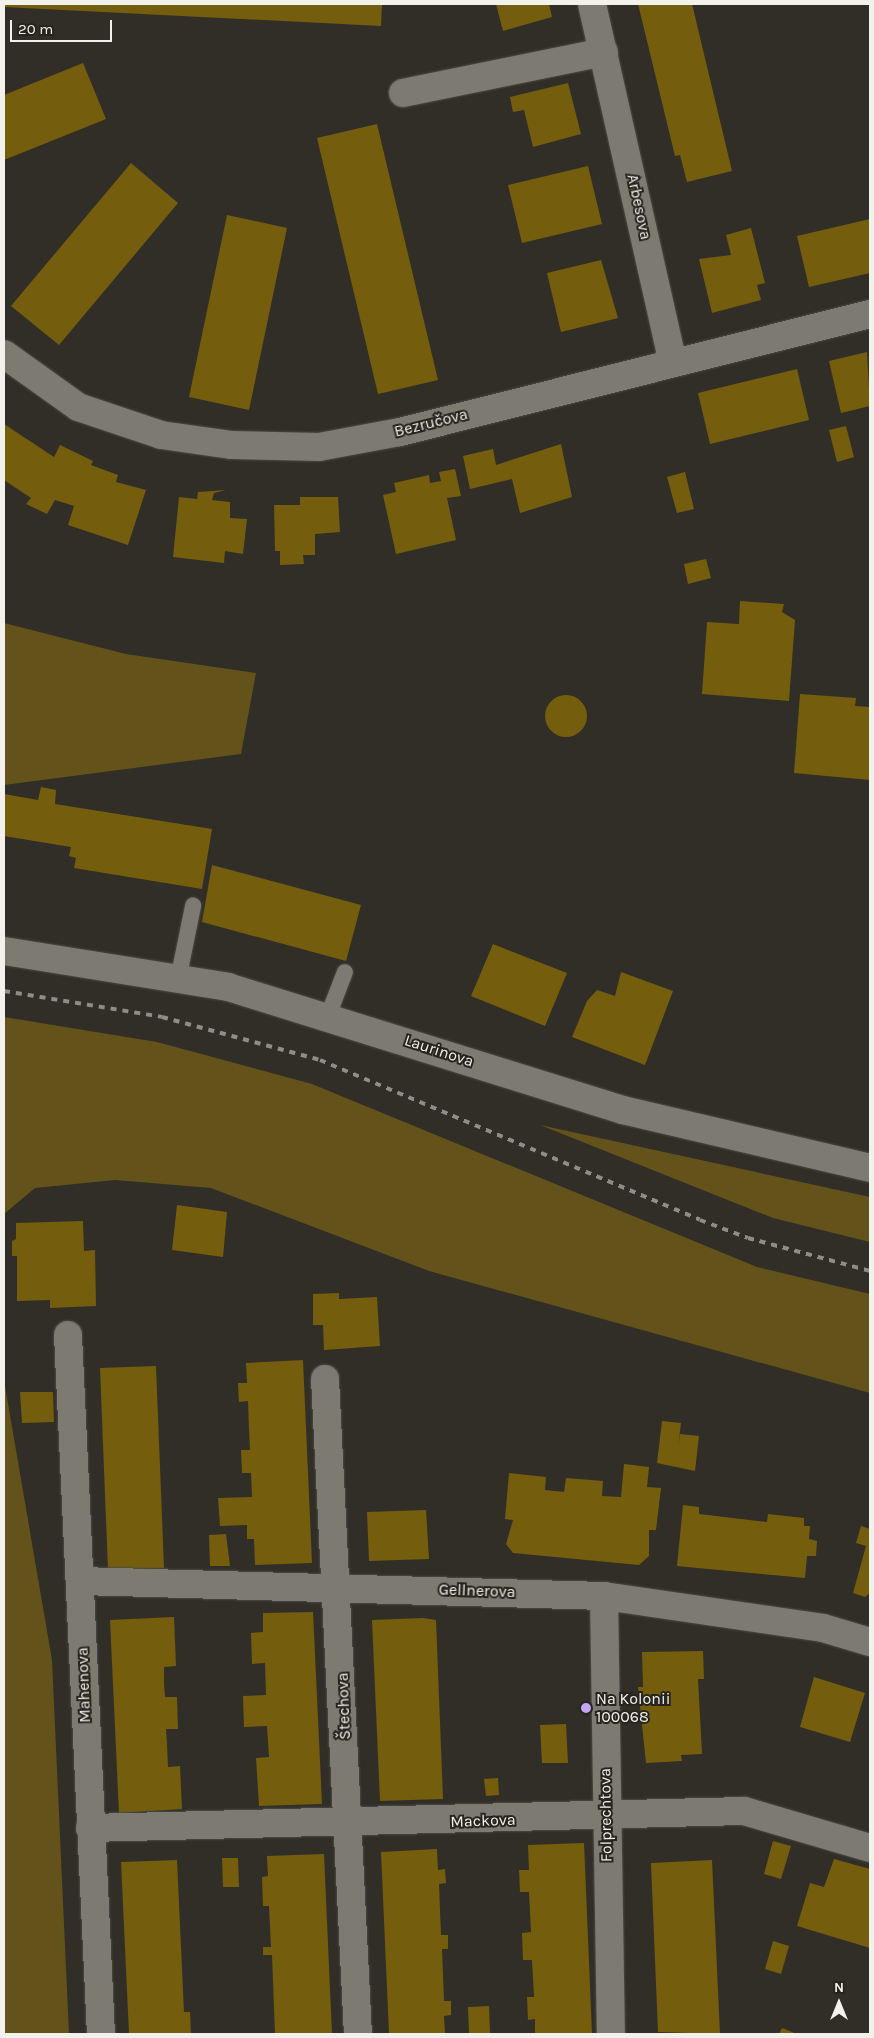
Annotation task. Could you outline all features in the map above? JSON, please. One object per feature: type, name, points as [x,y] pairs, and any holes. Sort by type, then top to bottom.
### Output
[{"type":"street","name":"Arbesova","points":[[592,4],[673,362]]},
{"type":"street","points":[[403,93],[604,52]]},
{"type":"street","name":"Bezručova","points":[[4,354],[78,407],[161,435],[274,447],[319,447],[400,432],[870,314]]},
{"type":"street","name":"Laurinova","points":[[4,951],[228,987],[328,1016],[623,1110],[870,1168]]},
{"type":"street","name":"Mahenova","points":[[68,1335],[101,2034]]},
{"type":"street","name":"Štechova","points":[[325,1379],[339,1586],[358,2034]]},
{"type":"street","name":"Gellnerova","points":[[80,1582],[339,1586],[604,1596],[823,1628],[870,1642]]},
{"type":"street","name":"Folprechtova","points":[[604,1596],[605,1817],[611,2034]]},
{"type":"street","name":"Mackova","points":[[90,1828],[349,1825],[744,1811],[870,1848]]},
{"type":"lane","points":[[178,980],[193,906]]},
{"type":"lane","points":[[328,1016],[345,972]]},
{"type":"shaded area","points":[[4,623],[126,654],[256,673],[241,754],[4,785]]},
{"type":"shaded area","points":[[4,1017],[157,1042],[312,1084],[757,1267],[870,1294],[870,1393],[429,1271],[211,1188],[115,1180],[35,1188],[4,1214]]},
{"type":"shaded area","points":[[540,1125],[870,1197],[870,1242],[773,1218]]},
{"type":"shaded area","points":[[4,1380],[52,1660],[69,2034],[4,2034]]},
{"type":"building","points":[[4,4],[382,4],[381,26],[4,7]]},
{"type":"building","points":[[496,4],[549,4],[552,17],[503,31]]},
{"type":"building","points":[[638,4],[692,4],[732,171],[687,182],[680,155],[675,156]]},
{"type":"building","points":[[83,63],[106,119],[4,160],[4,95]]},
{"type":"building","points":[[568,83],[581,134],[533,147],[524,110],[513,112],[510,97]]},
{"type":"building","points":[[377,124],[438,380],[378,394],[317,138]]},
{"type":"building","points":[[131,163],[178,203],[59,345],[11,306]]},
{"type":"building","points":[[588,166],[602,224],[522,243],[508,185]]},
{"type":"building","points":[[227,215],[287,228],[249,410],[189,397]]},
{"type":"building","points":[[870,219],[870,273],[809,287],[797,236]]},
{"type":"building","points":[[751,228],[765,283],[757,285],[761,300],[712,313],[699,259],[731,255],[726,235]]},
{"type":"building","points":[[601,260],[618,318],[561,332],[547,273]]},
{"type":"building","points":[[867,352],[870,406],[841,413],[829,361]]},
{"type":"building","points":[[797,369],[809,420],[710,444],[698,393]]},
{"type":"building","points":[[4,424],[54,457],[60,445],[93,461],[91,465],[118,475],[116,482],[146,490],[128,545],[68,525],[74,506],[55,500],[47,514],[26,504],[31,498],[4,480]]},
{"type":"building","points":[[846,426],[854,457],[837,462],[829,430]]},
{"type":"building","points":[[561,444],[572,497],[520,513],[512,479],[470,489],[463,456],[493,449],[496,465]]},
{"type":"building","points":[[455,469],[461,496],[447,498],[456,540],[396,554],[383,495],[396,492],[394,483],[429,475],[430,483],[441,481],[439,472]]},
{"type":"building","points":[[685,472],[694,509],[677,513],[667,477]]},
{"type":"building","points":[[226,490],[214,493],[212,500],[230,502],[230,518],[247,519],[243,554],[225,551],[224,563],[173,557],[179,497],[197,499],[198,492]]},
{"type":"building","points":[[300,497],[338,497],[340,532],[315,534],[315,555],[303,555],[304,564],[280,565],[280,551],[275,551],[274,505],[300,505]]},
{"type":"building","points":[[706,559],[711,578],[688,584],[684,564]]},
{"type":"building","points":[[740,601],[784,604],[782,612],[795,620],[789,701],[702,694],[707,622],[739,624]]},
{"type":"building","points":[[800,694],[856,698],[855,706],[870,707],[870,780],[794,773]]},
{"type":"building","points":[[562,695],[570,695],[581,701],[587,716],[581,731],[570,737],[562,737],[551,731],[545,720],[545,712],[551,701]]},
{"type":"building","points":[[41,787],[56,790],[55,804],[212,829],[202,889],[74,868],[76,858],[69,856],[71,847],[4,836],[4,794],[38,800]]},
{"type":"building","points":[[212,865],[361,905],[346,961],[202,922]]},
{"type":"building","points":[[493,944],[567,973],[545,1026],[471,996]]},
{"type":"building","points":[[621,972],[673,991],[645,1065],[572,1037],[587,1001],[597,990],[615,996]]},
{"type":"building","points":[[177,1205],[227,1212],[223,1257],[172,1250]]},
{"type":"building","points":[[83,1221],[84,1251],[95,1250],[96,1306],[50,1308],[50,1300],[17,1301],[17,1256],[12,1256],[12,1241],[16,1239],[16,1223]]},
{"type":"building","points":[[339,1293],[339,1299],[377,1297],[380,1346],[324,1350],[323,1325],[313,1325],[313,1294]]},
{"type":"building","points":[[303,1360],[312,1563],[255,1565],[254,1539],[247,1539],[247,1525],[220,1526],[218,1498],[252,1497],[251,1473],[242,1473],[241,1450],[250,1450],[248,1401],[239,1402],[238,1383],[247,1383],[246,1363]]},
{"type":"building","points":[[156,1366],[164,1568],[108,1570],[100,1368]]},
{"type":"building","points":[[20,1392],[53,1392],[54,1422],[22,1423]]},
{"type":"building","points":[[662,1421],[681,1423],[678,1447],[680,1434],[699,1436],[695,1471],[657,1463]]},
{"type":"building","points":[[624,1464],[649,1467],[647,1487],[661,1488],[656,1530],[649,1530],[649,1556],[639,1565],[513,1553],[506,1544],[513,1520],[505,1519],[509,1473],[546,1477],[545,1490],[564,1492],[566,1478],[603,1481],[602,1496],[621,1497]]},
{"type":"building","points":[[683,1505],[699,1507],[699,1514],[767,1522],[768,1514],[804,1518],[804,1526],[810,1526],[809,1539],[817,1541],[816,1556],[807,1556],[805,1578],[677,1566]]},
{"type":"building","points":[[426,1510],[429,1559],[369,1561],[367,1512]]},
{"type":"building","points":[[861,1526],[870,1529],[870,1593],[865,1597],[853,1593],[866,1546],[856,1543]]},
{"type":"building","points":[[226,1534],[230,1566],[210,1566],[209,1535]]},
{"type":"building","points":[[313,1612],[322,1804],[259,1806],[256,1758],[269,1757],[267,1726],[244,1727],[243,1696],[266,1695],[265,1663],[252,1664],[251,1633],[263,1632],[263,1613]]},
{"type":"building","points":[[174,1617],[176,1666],[164,1667],[164,1683],[165,1697],[177,1697],[178,1729],[166,1729],[168,1767],[180,1766],[182,1809],[119,1813],[110,1620]]},
{"type":"building","points":[[423,1618],[436,1620],[443,1799],[380,1801],[372,1620]]},
{"type":"building","points":[[703,1651],[704,1679],[698,1679],[702,1754],[681,1755],[682,1761],[646,1763],[638,1687],[643,1687],[642,1652]]},
{"type":"building","points":[[814,1677],[865,1693],[850,1742],[800,1727]]},
{"type":"building","points":[[566,1724],[568,1763],[542,1763],[540,1725]]},
{"type":"building","points":[[498,1778],[499,1795],[486,1796],[484,1779]]},
{"type":"building","points":[[773,1841],[791,1846],[781,1879],[764,1874]]},
{"type":"building","points":[[584,1843],[592,2034],[535,2034],[535,2019],[528,2020],[527,1997],[534,1997],[532,1960],[523,1960],[522,1933],[531,1932],[529,1892],[520,1892],[519,1870],[529,1870],[528,1845]]},
{"type":"building","points":[[437,1849],[438,1870],[445,1869],[446,1883],[439,1884],[441,1935],[448,1935],[448,1949],[442,1949],[444,2001],[451,2001],[451,2015],[444,2016],[445,2034],[389,2034],[381,1852]]},
{"type":"building","points":[[324,1854],[332,2034],[275,2034],[272,1955],[263,1955],[263,1947],[271,1947],[269,1906],[263,1906],[262,1877],[268,1876],[267,1856]]},
{"type":"building","points":[[222,1858],[238,1858],[239,1887],[223,1887]]},
{"type":"building","points":[[834,1859],[870,1869],[870,1948],[797,1926],[810,1883],[824,1887]]},
{"type":"building","points":[[177,1860],[184,2012],[190,2012],[191,2034],[129,2034],[121,1862]]},
{"type":"building","points":[[712,1860],[720,2034],[658,2032],[651,1863]]},
{"type":"building","points":[[773,1941],[789,1946],[781,1974],[765,1969]]},
{"type":"building","points":[[489,2006],[490,2034],[469,2034],[468,2007]]},
{"type":"building","points":[[782,2028],[797,2034],[779,2034]]},
{"type":"railway","points":[[4,991],[162,1017],[320,1060],[700,1220],[748,1238],[870,1271]]},
{"type":"place","name":"Na Kolonii 100068","points":[[586,1708]]}]
